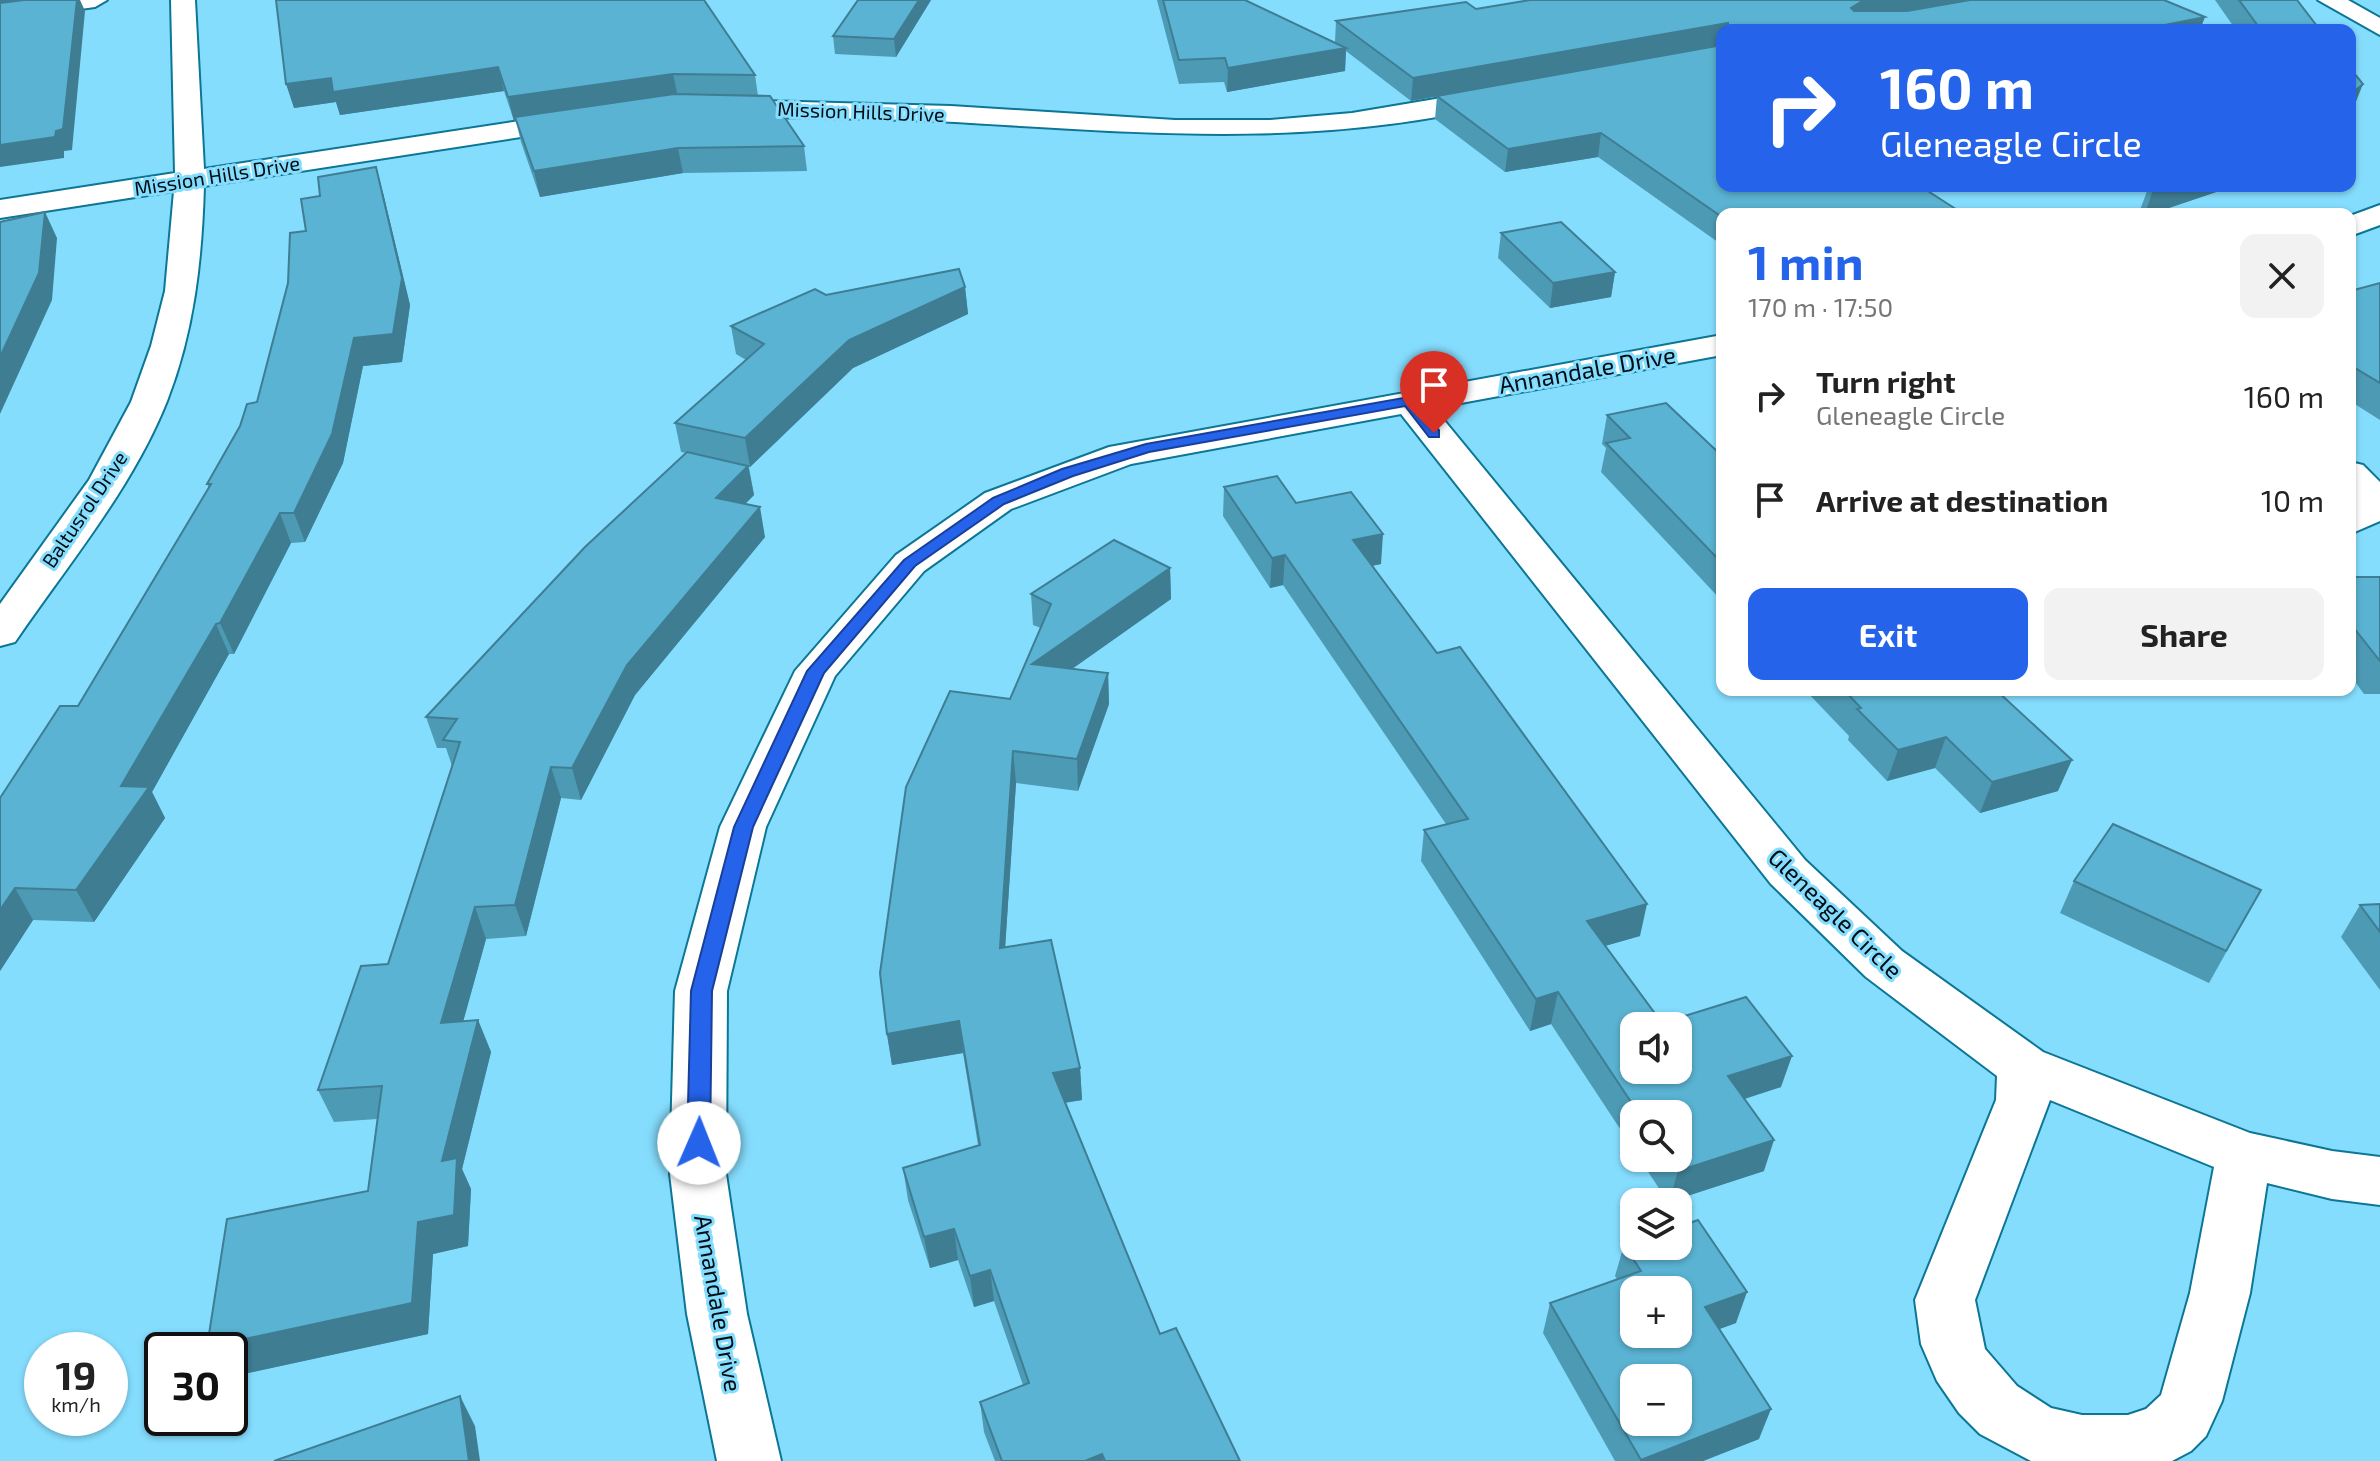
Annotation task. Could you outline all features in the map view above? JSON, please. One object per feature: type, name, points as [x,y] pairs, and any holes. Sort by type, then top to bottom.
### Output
[{"type":"street","points":[[0,13],[95,0]]},
{"type":"street","name":"Baltusrol Drive","points":[[0,633],[122,456],[156,383],[180,300],[189,248],[193,178],[183,0]]},
{"type":"street","points":[[2330,0],[2380,28]]},
{"type":"street","name":"Mission Hills Drive","points":[[692,108],[951,114],[1175,128],[1270,128],[1352,121],[1526,91]]},
{"type":"street","name":"Mission Hills Drive","points":[[0,209],[600,117]]},
{"type":"street","points":[[2356,224],[2380,214]]},
{"type":"street","name":"Annandale Drive","points":[[749,1461],[717,1314],[698,1174],[701,991],[743,827],[816,671],[910,563],[998,501],[1068,473],[1146,448],[1716,346]]},
{"type":"street","name":"Gleneagle Circle","points":[[1409,401],[1788,872],[1884,964],[2024,1067],[2244,1155],[2332,1175],[2380,1181]]},
{"type":"street","points":[[2356,478],[2365,485],[2372,500],[2369,512],[2356,520]]},
{"type":"street","points":[[2024,1067],[2023,1100],[1945,1300],[1946,1332],[1962,1367],[1987,1399],[2016,1423],[2049,1441],[2090,1450],[2127,1450],[2161,1438],[2184,1415],[2211,1337],[2244,1155]]},
{"type":"building","points":[[77,0],[63,129],[56,131],[55,137],[0,145],[0,3]]},
{"type":"building","points":[[276,0],[704,0],[755,75],[673,74],[508,97],[498,67],[333,92],[331,78],[286,84]]},
{"type":"building","points":[[858,0],[919,0],[894,39],[833,36]]},
{"type":"building","points":[[1163,0],[1245,0],[1346,48],[1228,68],[1225,58],[1179,60]]},
{"type":"building","points":[[1530,0],[1864,0],[1851,8],[1854,11],[1907,11],[1970,0],[2164,0],[2205,17],[2170,24],[1728,23],[1413,78],[1336,21],[1466,2],[1476,9]]},
{"type":"building","points":[[2239,0],[2297,0],[2315,24],[2257,24]]},
{"type":"building","points":[[1716,46],[1716,192],[1929,192],[1954,208],[1716,208],[1716,213],[1601,133],[1508,149],[1437,96]]},
{"type":"building","points":[[2356,75],[2363,84],[2356,90]]},
{"type":"building","points":[[674,94],[770,96],[804,146],[678,148],[534,171],[515,117]]},
{"type":"building","points":[[376,167],[402,278],[393,334],[354,338],[332,434],[294,513],[280,513],[220,623],[216,624],[121,786],[149,787],[76,890],[15,888],[0,910],[0,798],[60,706],[78,706],[211,484],[207,484],[240,426],[247,404],[257,402],[288,283],[290,233],[306,231],[301,199],[320,196],[318,177]]},
{"type":"building","points":[[45,212],[39,273],[0,357],[0,222]]},
{"type":"building","points":[[1561,222],[1615,272],[1553,283],[1501,233]]},
{"type":"building","points":[[959,269],[965,287],[849,340],[745,438],[675,423],[764,344],[731,326],[815,289],[826,295]]},
{"type":"building","points":[[2380,283],[2380,383],[2356,369],[2356,289]]},
{"type":"building","points":[[1666,403],[1716,450],[1716,557],[1606,443],[1630,438],[1607,415]]},
{"type":"building","points":[[687,452],[748,466],[716,498],[760,507],[627,665],[572,768],[551,767],[515,905],[475,907],[441,1023],[478,1020],[442,1161],[457,1158],[454,1215],[418,1222],[412,1303],[248,1338],[248,1332],[209,1332],[227,1219],[368,1191],[382,1086],[318,1090],[361,966],[388,964],[460,742],[443,740],[457,719],[426,717],[585,547]]},
{"type":"building","points":[[1277,476],[1296,503],[1351,492],[1383,534],[1353,540],[1437,653],[1460,647],[1647,904],[1587,921],[1654,1012],[1620,1012],[1620,1084],[1692,1084],[1692,1014],[1746,997],[1792,1056],[1728,1076],[1774,1140],[1692,1166],[1692,1100],[1630,1100],[1558,992],[1536,999],[1424,830],[1468,819],[1285,555],[1272,558],[1224,487]]},
{"type":"building","points":[[1114,540],[1170,568],[1032,664],[1108,673],[1077,759],[1013,751],[1000,948],[1051,940],[1080,1068],[1053,1073],[1160,1334],[1176,1328],[1240,1461],[1105,1461],[1102,1454],[1085,1461],[1002,1461],[980,1402],[1029,1383],[990,1270],[970,1276],[954,1229],[924,1237],[903,1168],[980,1145],[959,1021],[887,1034],[880,973],[906,787],[950,691],[1010,699],[1051,604],[1031,594]]},
{"type":"building","points":[[2356,577],[2380,577],[2380,661],[2356,631]]},
{"type":"building","points":[[1850,696],[2003,696],[2072,760],[1992,782],[1946,737],[1898,750],[1857,709],[1861,708]]},
{"type":"building","points":[[2113,824],[2261,890],[2226,951],[2074,881]]},
{"type":"building","points":[[2380,904],[2380,932],[2360,905]]},
{"type":"building","points":[[1698,1220],[1747,1292],[1705,1307],[1771,1409],[1641,1460],[1627,1436],[1692,1436],[1692,1364],[1620,1364],[1620,1424],[1550,1303],[1620,1278],[1620,1348],[1692,1348],[1692,1276],[1627,1276],[1641,1271],[1634,1260],[1692,1260],[1692,1222]]},
{"type":"building","points":[[460,1396],[469,1461],[274,1461]]},
{"type":"route","points":[[699,1143],[701,991],[743,827],[816,671],[910,563],[998,501],[1068,473],[1146,448],[1409,401],[1434,433]]}]
